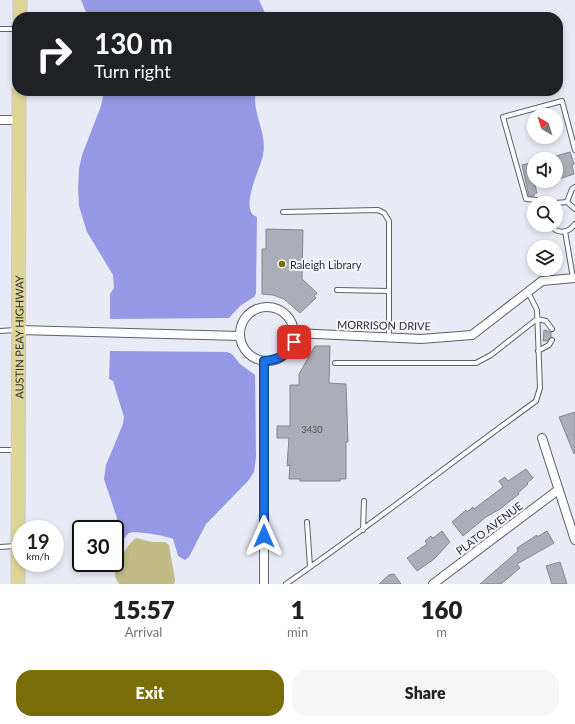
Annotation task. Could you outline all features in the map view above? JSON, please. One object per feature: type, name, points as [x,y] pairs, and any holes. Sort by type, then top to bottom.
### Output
[{"type":"main road","points":[[20,0],[20,12]]},
{"type":"main road","name":"AUSTIN PEAY HIGHWAY","points":[[18,520],[19,96]]},
{"type":"main road","name":"AUSTIN PEAY HIGHWAY","points":[[18,572],[18,584]]},
{"type":"street","points":[[0,120],[19,120]]},
{"type":"street","name":"MORRISON DRIVE","points":[[295,332],[421,339],[472,334],[542,281],[574,278]]},
{"type":"street","points":[[266,306],[274,307],[282,311],[293,324],[295,332],[294,342],[282,357],[274,361],[264,361],[255,359],[247,353],[242,345],[240,327],[250,313],[266,306]]},
{"type":"street","points":[[18,330],[240,336]]},
{"type":"street","points":[[264,361],[264,584]]},
{"type":"street","points":[[542,438],[575,540]]},
{"type":"street","name":"PLATO AVENUE","points":[[433,584],[558,490]]},
{"type":"lane","points":[[0,29],[12,29]]},
{"type":"lane","points":[[527,199],[503,118],[562,102],[575,150]]},
{"type":"lane","points":[[567,202],[572,189],[575,187]]},
{"type":"lane","points":[[563,202],[567,202],[575,209]]},
{"type":"lane","points":[[283,212],[378,210],[384,213],[389,221],[389,337]]},
{"type":"lane","points":[[574,278],[565,232],[575,224]]},
{"type":"lane","points":[[336,290],[389,291]]},
{"type":"lane","points":[[286,584],[363,530],[458,457],[536,401],[540,388],[538,319],[537,310],[528,292]]},
{"type":"lane","points":[[538,319],[550,324],[552,329]]},
{"type":"lane","points":[[335,363],[476,363],[492,355],[538,319]]},
{"type":"lane","points":[[0,331],[18,330]]},
{"type":"lane","points":[[538,351],[549,345],[552,340]]},
{"type":"lane","points":[[0,450],[18,450]]},
{"type":"lane","points":[[363,530],[364,501]]},
{"type":"lane","points":[[307,522],[310,567]]},
{"type":"lane","points":[[0,547],[12,546]]},
{"type":"shaded area","points":[[136,538],[152,542],[165,542],[169,545],[175,580],[174,584],[119,584],[115,575],[116,572],[124,572],[124,553]]},
{"type":"water","points":[[81,0],[259,0],[265,12],[86,12]]},
{"type":"water","points":[[103,96],[255,96],[256,107],[264,147],[250,198],[252,213],[257,217],[256,293],[254,297],[240,306],[229,318],[110,319],[110,294],[114,288],[113,275],[87,232],[79,206],[78,189],[79,169],[82,155],[101,106]]},
{"type":"water","points":[[110,351],[227,352],[232,354],[240,364],[255,375],[256,457],[254,472],[248,481],[206,524],[189,557],[185,560],[178,556],[173,539],[137,532],[129,533],[124,539],[124,520],[116,520],[104,479],[106,465],[123,424],[124,417],[113,381],[109,379]]},
{"type":"building","points":[[570,152],[574,164],[572,165],[574,174],[563,178],[563,154]]},
{"type":"building","points":[[527,164],[527,187],[522,165]]},
{"type":"building","points":[[527,188],[536,188],[537,193],[534,194],[534,196],[529,196]]},
{"type":"building","name":"Raleigh Library","points":[[266,229],[303,230],[302,279],[317,293],[314,296],[316,298],[300,313],[284,299],[273,295],[262,294],[262,249],[266,249]]},
{"type":"building","points":[[544,330],[551,332],[551,337],[547,341],[543,341]]},
{"type":"building","points":[[315,346],[330,346],[329,383],[346,384],[348,442],[346,442],[346,479],[340,479],[340,481],[300,481],[300,479],[289,479],[290,465],[287,466],[289,438],[277,438],[277,426],[290,426],[290,385],[299,385],[299,374]]},
{"type":"building","points":[[575,412],[575,453],[574,454],[559,417]]},
{"type":"building","points":[[526,469],[533,478],[518,493],[519,494],[500,509],[486,517],[463,536],[452,522],[466,510],[467,512],[473,507],[474,509],[503,487],[499,481],[505,477],[508,481]]},
{"type":"building","points":[[442,531],[450,542],[434,559],[417,571],[407,558],[427,544],[425,541],[431,536],[433,538]]},
{"type":"building","points":[[547,531],[554,543],[517,564],[520,568],[501,584],[480,584],[518,551],[517,548],[537,535],[537,537]]},
{"type":"building","points":[[560,562],[567,584],[552,584],[546,566]]},
{"type":"building","points":[[394,574],[401,584],[379,584],[389,575]]},
{"type":"place","name":"Raleigh Library","points":[[282,264]]},
{"type":"route","points":[[264,536],[264,361],[274,361],[282,357],[294,342]]}]
